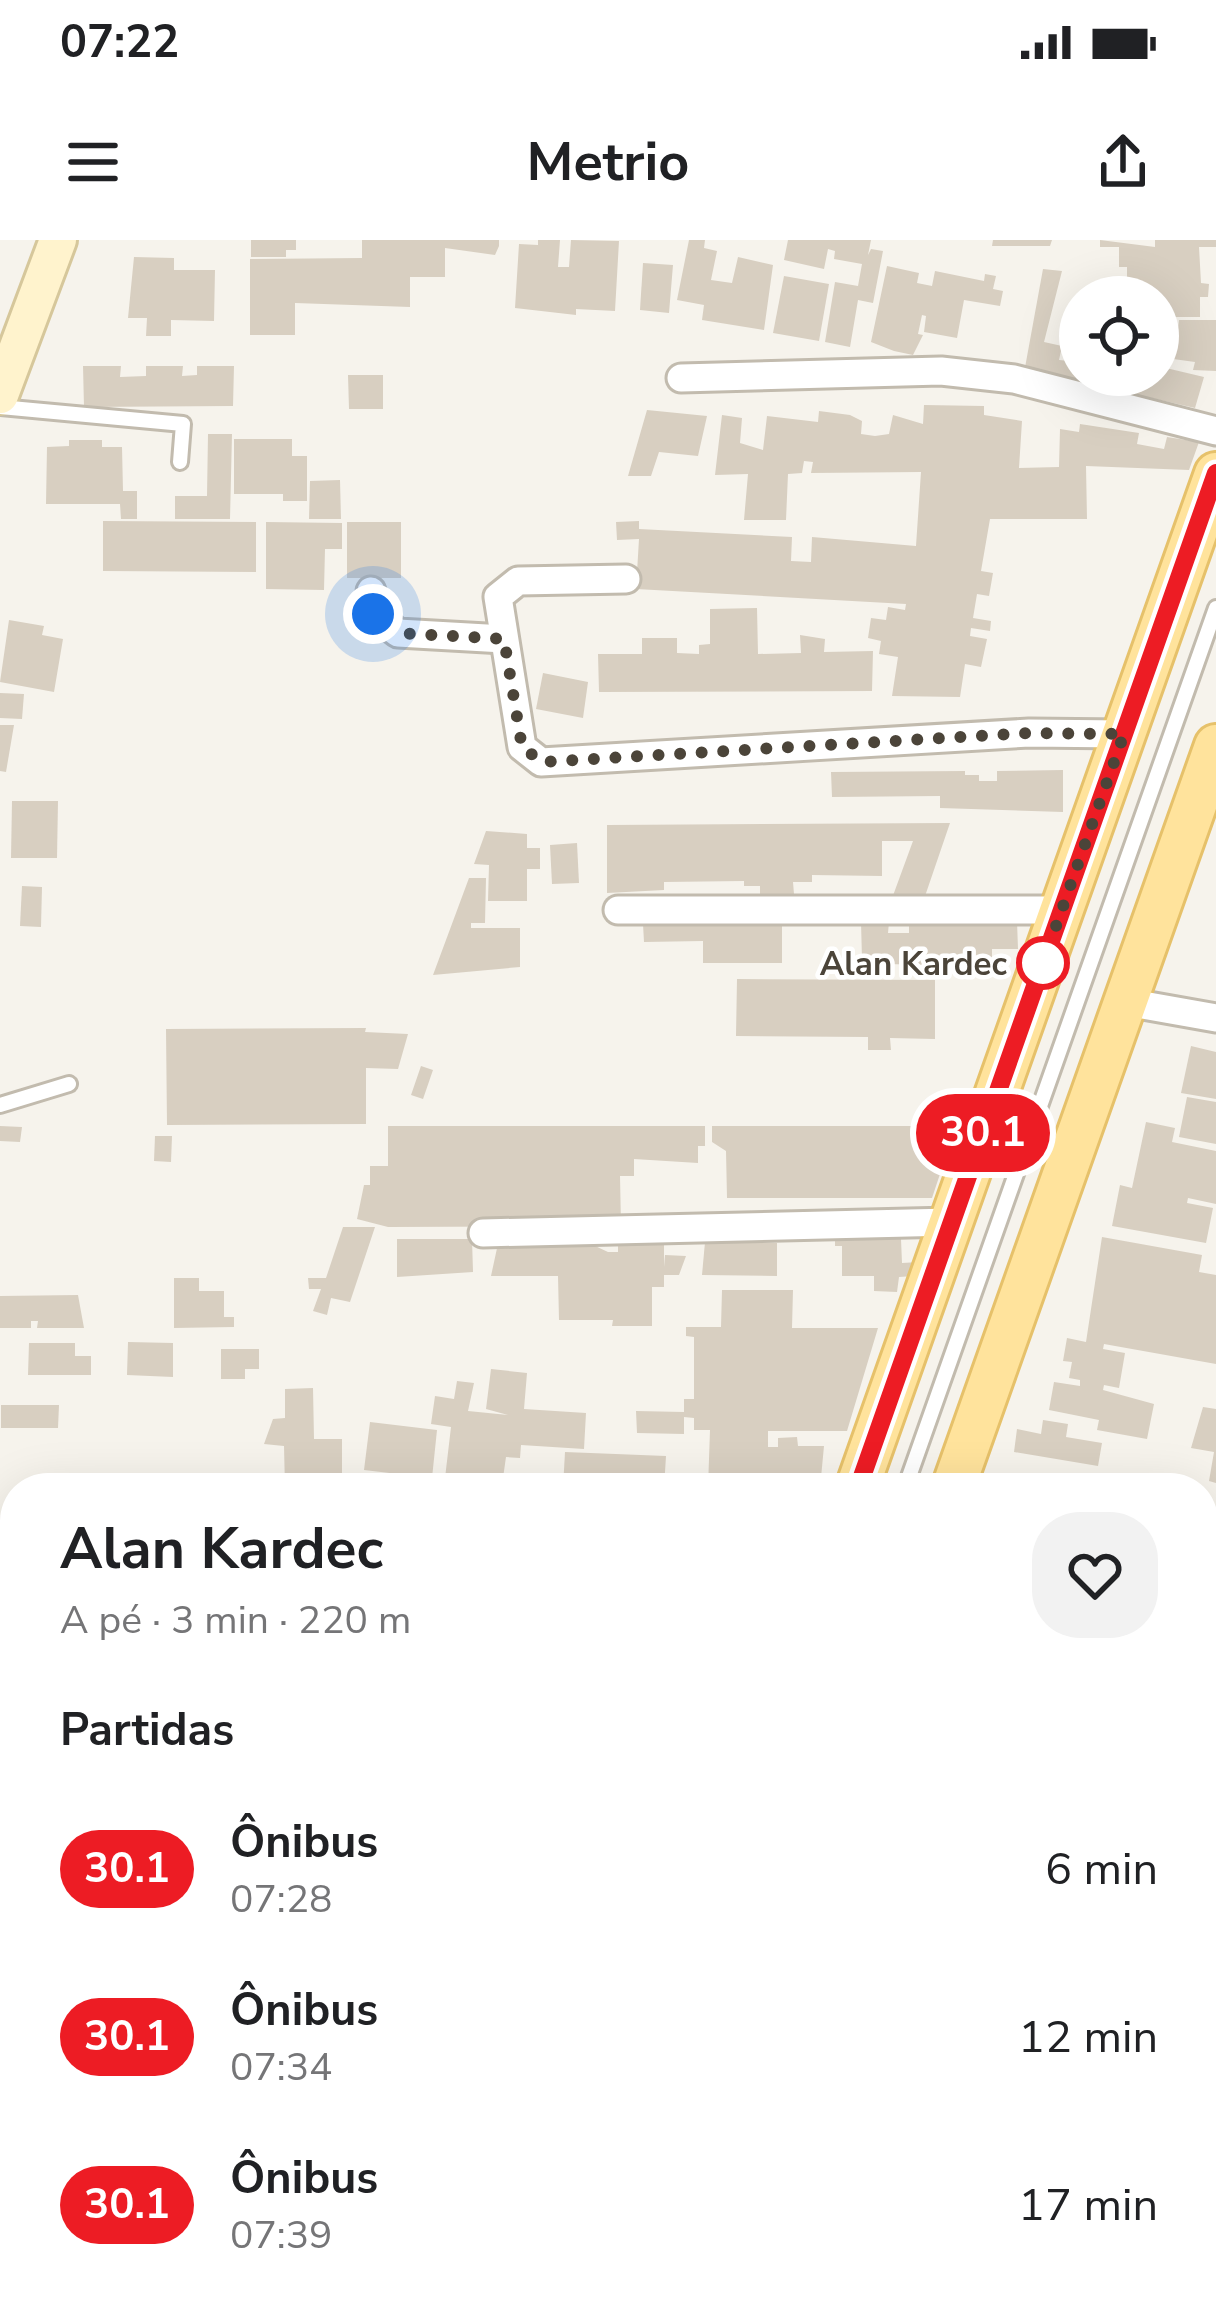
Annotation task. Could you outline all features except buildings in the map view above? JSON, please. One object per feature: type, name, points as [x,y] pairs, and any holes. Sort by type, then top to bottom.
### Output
[{"type":"main road","points":[[862,1473],[1216,473]]},
{"type":"main road","points":[[957,1473],[1216,746]]},
{"type":"street","points":[[0,395],[58,240]]},
{"type":"street","points":[[681,378],[941,370],[1014,379],[1216,431]]},
{"type":"street","points":[[626,579],[518,581],[498,597],[522,747],[542,762],[1028,733],[1124,734]]},
{"type":"street","points":[[371,591],[373,614],[398,633],[504,639]]},
{"type":"street","points":[[619,910],[1062,910]]},
{"type":"street","points":[[1126,1002],[1216,1018]]},
{"type":"street","points":[[483,1233],[951,1222]]},
{"type":"lane","points":[[0,407],[183,424],[180,462]]},
{"type":"lane","points":[[910,1473],[1216,608]]},
{"type":"lane","points":[[0,1105],[69,1084]]},
{"type":"bus line","name":"30.1","points":[[863,1473],[1216,473]]},
{"type":"place","name":"Alan Kardec","points":[[1043,963]]},
{"type":"route","points":[[373,614],[382,626],[398,633],[504,639],[522,747],[542,762],[1028,733],[1124,734],[1043,963]]}]
